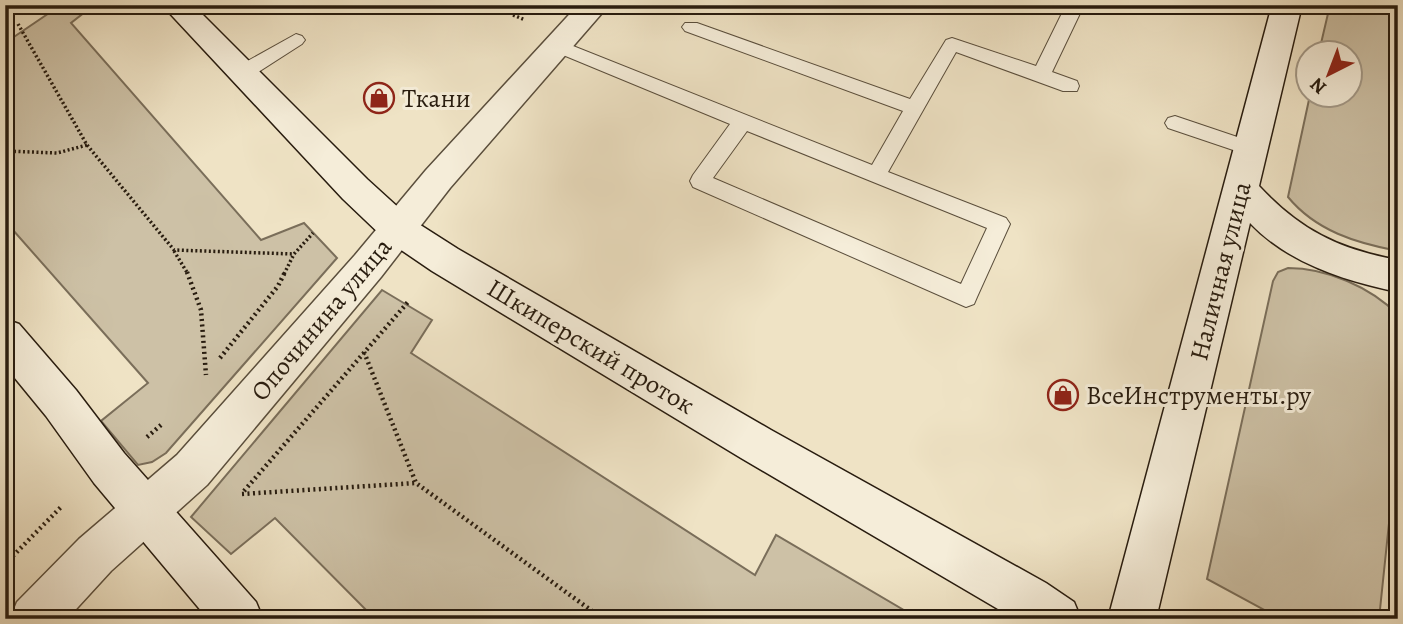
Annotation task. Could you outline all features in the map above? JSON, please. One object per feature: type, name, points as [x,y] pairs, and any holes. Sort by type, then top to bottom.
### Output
[{"type":"main road","name":"Шкиперский проток","points":[[176,5],[355,189],[398,229],[445,260],[684,402],[1029,600],[1057,619]]},
{"type":"main road","name":"Опочинина улица","points":[[34,619],[95,555],[192,470],[438,179],[595,5]]},
{"type":"main road","name":"Наличная улица","points":[[1132,619],[1287,5]]},
{"type":"main road","points":[[1241,190],[1276,226],[1315,249],[1366,271],[1398,276]]},
{"type":"main road","points":[[5,336],[146,510],[239,619]]},
{"type":"lane","points":[[1041,75],[1075,5]]},
{"type":"lane","points":[[691,27],[914,108]]},
{"type":"lane","points":[[242,73],[296,40]]},
{"type":"lane","points":[[876,174],[952,44],[1070,86]]},
{"type":"lane","points":[[557,46],[999,224],[966,297],[699,181],[743,121]]},
{"type":"lane","points":[[1175,123],[1251,149]]},
{"type":"path","points":[[18,24],[87,145],[174,250],[192,279],[206,327],[206,375]]},
{"type":"path","points":[[5,151],[57,153],[87,145]]},
{"type":"path","points":[[199,384],[278,286],[294,254],[313,233]]},
{"type":"path","points":[[174,250],[294,254]]},
{"type":"path","points":[[233,504],[408,302]]},
{"type":"path","points":[[364,352],[416,483],[603,619]]},
{"type":"path","points":[[138,445],[168,419]]},
{"type":"path","points":[[241,494],[416,483]]},
{"type":"path","points":[[5,564],[61,507]]},
{"type":"shaded area","points":[[61,5],[94,5],[71,23],[261,240],[304,223],[337,258],[166,453],[152,462],[138,465],[101,421],[148,383],[5,221],[5,43]]},
{"type":"shaded area","points":[[1330,5],[1398,5],[1398,251],[1338,234],[1311,219],[1288,197],[1307,108],[1364,108],[1364,38],[1322,38]]},
{"type":"shaded area","points":[[1288,268],[1317,271],[1347,281],[1375,296],[1398,315],[1398,437],[1379,619],[1281,619],[1207,579],[1273,281],[1278,272]]},
{"type":"shaded area","points":[[382,290],[432,320],[411,353],[755,575],[776,535],[919,619],[375,619],[275,518],[231,554],[191,517]]},
{"type":"place","name":"Ткани","points":[[379,98]]},
{"type":"place","name":"ВсеИнструменты.ру","points":[[1063,395]]}]
